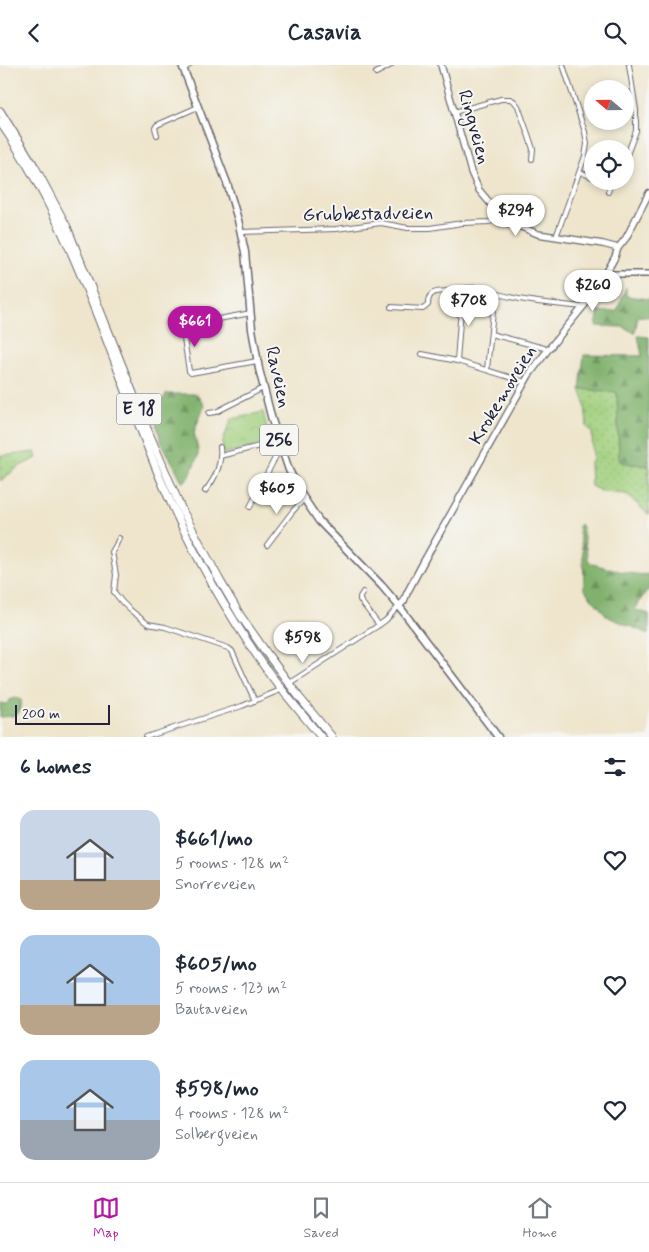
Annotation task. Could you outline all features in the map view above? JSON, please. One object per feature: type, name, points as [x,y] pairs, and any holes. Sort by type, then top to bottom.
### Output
[{"type":"highway","name":"E 18","points":[[0,111],[35,167],[68,227],[144,422],[181,508],[240,615],[268,655],[332,737]]},
{"type":"highway","name":"E 18","points":[[0,122],[30,171],[61,231],[143,437],[181,526],[220,599],[281,691],[321,737]]},
{"type":"main road","name":"Ringveien","points":[[442,65],[468,163],[482,194],[497,216],[538,234],[602,243],[618,248]]},
{"type":"main road","name":"Raveien","points":[[182,67],[230,192],[241,232],[245,252],[257,361],[279,441],[292,476],[304,499],[324,528],[382,586],[399,606],[498,737]]},
{"type":"main road","name":"Krokemoveien","points":[[399,606],[399,602],[407,593],[525,382],[547,351],[599,286],[649,193]]},
{"type":"street","points":[[182,67],[190,65]]},
{"type":"street","points":[[376,73],[392,65]]},
{"type":"street","points":[[556,237],[586,152],[586,139],[563,65]]},
{"type":"street","points":[[629,65],[636,110],[636,131],[633,140]]},
{"type":"street","points":[[454,112],[501,99],[514,101],[518,106],[528,132],[533,149],[532,159]]},
{"type":"street","points":[[157,135],[155,128],[157,125],[198,107]]},
{"type":"street","points":[[580,172],[584,174]]},
{"type":"street","name":"Grubbestadveien","points":[[241,232],[336,229],[381,223],[430,228],[462,223],[489,222],[497,216]]},
{"type":"street","points":[[607,272],[611,274],[649,273]]},
{"type":"street","points":[[467,288],[476,287],[529,302],[583,307]]},
{"type":"street","points":[[391,307],[424,309],[428,305],[429,297],[434,293],[454,291],[460,293],[461,308],[457,361]]},
{"type":"street","points":[[487,369],[495,293]]},
{"type":"street","points":[[251,313],[186,325],[183,332],[189,371],[191,373],[257,361]]},
{"type":"street","points":[[491,333],[544,348],[547,351]]},
{"type":"street","points":[[422,354],[487,369],[525,382]]},
{"type":"street","points":[[209,413],[216,412],[263,387]]},
{"type":"street","points":[[220,456],[279,441]]},
{"type":"street","points":[[205,491],[217,473],[220,447]]},
{"type":"street","points":[[250,507],[276,455],[282,450]]},
{"type":"street","points":[[267,545],[304,499]]},
{"type":"street","points":[[120,538],[112,554],[116,575],[114,592],[120,600],[137,617],[148,624],[165,627],[228,648],[232,651],[255,701]]},
{"type":"street","points":[[363,592],[360,600],[379,625]]},
{"type":"street","points":[[291,682],[379,625],[399,606]]},
{"type":"street","points":[[146,737],[281,691]]},
{"type":"green space","points":[[626,287],[626,296],[649,299],[649,317],[638,316],[635,333],[623,327],[596,326],[599,312],[617,311]]},
{"type":"green space","points":[[638,336],[649,337],[649,466],[624,463],[619,460],[617,393],[580,389],[584,355],[642,356]]},
{"type":"green space","points":[[580,389],[614,391],[617,393],[619,455],[624,463],[649,466],[649,515],[626,494],[603,492],[591,486],[590,462],[593,460],[592,431],[587,427],[585,403]]},
{"type":"green space","points":[[166,394],[197,394],[204,406],[194,432],[198,456],[189,477],[183,483],[161,441],[155,419]]},
{"type":"green space","points":[[263,412],[271,442],[223,453],[223,440],[232,419]]},
{"type":"green space","points":[[35,452],[37,458],[20,466],[0,481],[0,456]]},
{"type":"green space","points":[[580,524],[590,563],[629,573],[649,574],[649,589],[635,609],[649,614],[649,634],[608,617],[587,593],[584,588],[583,554],[578,526]]},
{"type":"green space","points":[[15,698],[21,700],[21,710],[19,713],[13,716],[0,717],[0,703],[6,704]]}]
